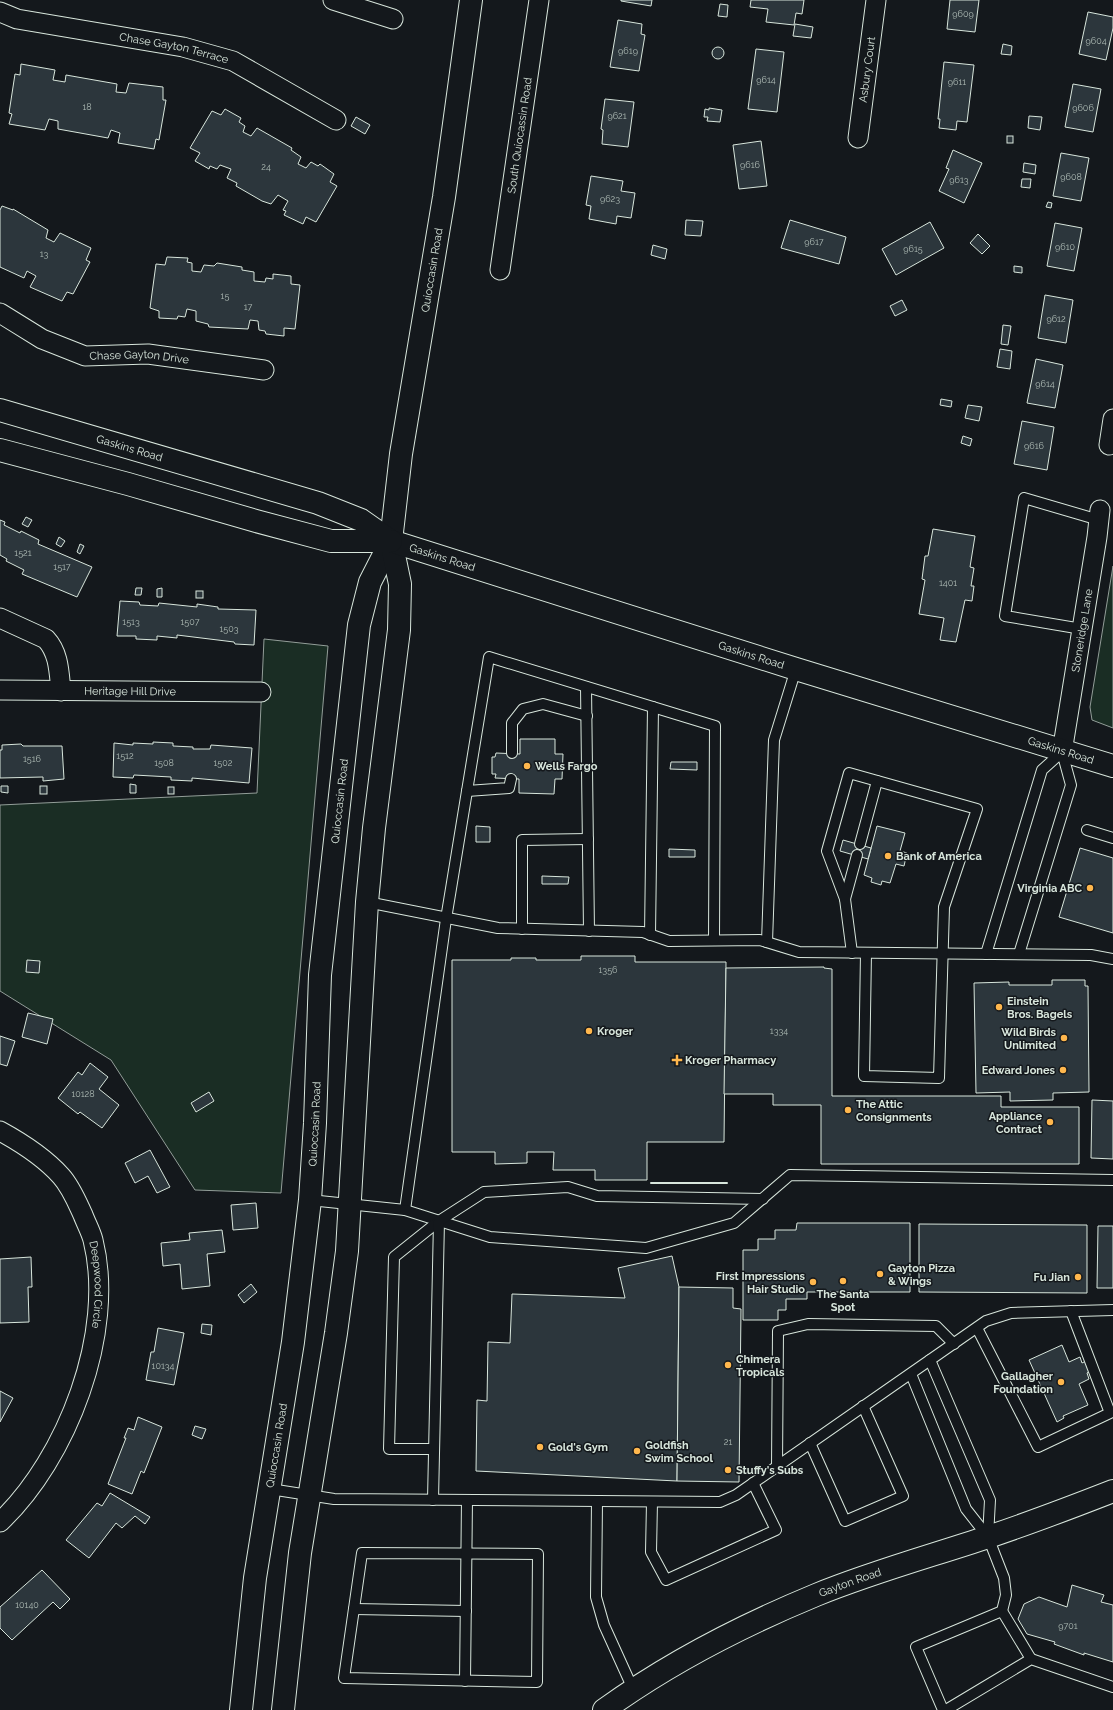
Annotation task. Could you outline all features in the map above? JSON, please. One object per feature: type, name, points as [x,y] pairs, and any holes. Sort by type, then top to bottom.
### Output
[{"type":"main road","name":"Quioccasin Road","points":[[282,1710],[300,1553],[336,1333],[347,1251],[367,902],[374,828],[399,630],[400,584],[391,541],[401,454],[444,197],[471,0]]},
{"type":"main road","name":"Gaskins Road","points":[[0,410],[318,503],[361,520],[391,541],[1062,752],[1113,766]]},
{"type":"main road","name":"Gaskins Road","points":[[0,450],[331,541],[391,541]]},
{"type":"main road","name":"Quioccasin Road","points":[[241,1710],[255,1578],[293,1342],[310,1200],[315,1123],[320,976],[359,624],[370,582],[391,541]]},
{"type":"main road","name":"Gayton Road","points":[[604,1710],[663,1670],[734,1632],[817,1594],[988,1536],[1113,1490]]},
{"type":"street","points":[[333,0],[393,19]]},
{"type":"street","name":"South Quiocassin Road","points":[[500,270],[539,0]]},
{"type":"street","name":"Asbury Court","points":[[858,138],[876,0]]},
{"type":"street","name":"Chase Gayton Terrace","points":[[0,12],[17,19],[183,47],[233,61],[336,120]]},
{"type":"street","name":"Chase Gayton Drive","points":[[0,313],[42,339],[85,356],[148,354],[264,370]]},
{"type":"street","points":[[1109,445],[1113,419]]},
{"type":"street","name":"Stoneridge Lane","points":[[1062,752],[1100,515]]},
{"type":"street","points":[[0,618],[46,639],[52,645],[57,655],[61,691]]},
{"type":"street","name":"Heritage Hill Drive","points":[[0,690],[261,692]]},
{"type":"street","name":"Deepwood Circle","points":[[0,1132],[25,1145],[61,1176],[74,1196],[93,1239],[98,1266],[99,1291],[93,1346],[86,1376],[70,1421],[49,1461],[8,1514],[0,1522]]},
{"type":"lane","points":[[1082,629],[1005,616],[1024,498],[1100,515]]},
{"type":"lane","points":[[405,1210],[446,919],[489,657],[715,726],[714,940]]},
{"type":"lane","points":[[766,942],[774,740],[796,669]]},
{"type":"lane","points":[[586,687],[588,931]]},
{"type":"lane","points":[[512,753],[512,723],[523,709],[543,704],[587,716]]},
{"type":"lane","points":[[650,935],[653,707]]},
{"type":"lane","points":[[986,954],[1042,770],[1062,752],[1071,785],[1019,954]]},
{"type":"lane","points":[[852,953],[845,899],[827,851],[849,773],[977,809],[944,907],[939,1078],[864,1076],[866,953]]},
{"type":"lane","points":[[467,791],[509,788],[512,778]]},
{"type":"lane","points":[[860,844],[877,781]]},
{"type":"lane","points":[[1087,830],[1113,838]]},
{"type":"lane","points":[[522,929],[522,840],[588,839]]},
{"type":"lane","points":[[845,899],[857,855]]},
{"type":"lane","points":[[367,902],[446,919],[498,928],[643,932],[669,941],[760,940],[799,952],[1091,955],[1113,959]]},
{"type":"lane","points":[[310,1200],[405,1210],[490,1237],[646,1248],[734,1223],[790,1175],[1113,1180]]},
{"type":"lane","points":[[434,1449],[390,1449],[390,1433],[394,1257],[439,1221],[484,1192],[568,1187],[597,1196],[763,1198]]},
{"type":"lane","points":[[432,1500],[439,1221]]},
{"type":"lane","points":[[270,1489],[334,1499],[720,1502],[753,1483],[986,1321],[1011,1313],[1113,1310]]},
{"type":"lane","points":[[977,1328],[1038,1447],[1110,1413],[1071,1311]]},
{"type":"lane","points":[[777,1466],[778,1331],[808,1324],[936,1326],[954,1344]]},
{"type":"lane","points":[[930,1360],[990,1500],[988,1536]]},
{"type":"lane","points":[[911,1374],[966,1509],[988,1536],[1004,1578],[1006,1596],[1002,1611],[1031,1659],[1113,1687]]},
{"type":"lane","points":[[810,1443],[845,1521],[903,1496],[863,1406]]},
{"type":"lane","points":[[652,1502],[651,1552],[666,1580],[776,1530],[753,1483]]},
{"type":"lane","points":[[465,1682],[467,1500]]},
{"type":"lane","points":[[598,1502],[596,1597],[604,1625],[634,1689]]},
{"type":"lane","points":[[362,1553],[466,1554],[538,1554],[537,1682],[465,1682],[344,1678],[362,1553]]},
{"type":"lane","points":[[354,1609],[466,1610]]},
{"type":"lane","points":[[1002,1611],[916,1647],[944,1710],[1031,1659]]},
{"type":"green space","points":[[1113,566],[1113,728],[1092,720],[1090,707]]},
{"type":"green space","points":[[264,639],[328,646],[281,1193],[195,1190],[111,1060],[0,991],[0,805],[257,793]]},
{"type":"building","points":[[621,0],[652,0],[651,6]]},
{"type":"building","points":[[751,0],[804,0],[802,14],[796,13],[794,25],[766,22],[768,9],[750,7]]},
{"type":"building","points":[[950,0],[979,0],[975,32],[947,29]]},
{"type":"building","points":[[720,4],[728,5],[727,17],[718,16]]},
{"type":"building","points":[[1088,12],[1113,17],[1113,28],[1106,60],[1079,54]]},
{"type":"building","points":[[618,20],[642,24],[641,34],[645,35],[639,71],[610,67]]},
{"type":"building","points":[[795,24],[813,27],[811,38],[793,36]]},
{"type":"building","points":[[1003,44],[1012,46],[1011,55],[1001,54]]},
{"type":"building","points":[[716,47],[720,47],[724,53],[720,59],[716,59],[712,55],[712,51]]},
{"type":"building","points":[[756,49],[784,52],[777,112],[748,109]]},
{"type":"building","points":[[944,62],[974,65],[967,122],[957,121],[956,130],[939,128],[940,119],[938,119]]},
{"type":"building","points":[[21,64],[55,70],[53,80],[65,82],[66,75],[117,84],[116,92],[126,93],[129,83],[163,87],[163,100],[166,100],[159,140],[156,139],[154,149],[118,143],[120,133],[111,130],[108,138],[58,129],[58,121],[49,119],[45,130],[9,124],[12,114],[9,113],[15,74],[20,75]]},
{"type":"building","points":[[1073,84],[1101,89],[1093,132],[1065,127]]},
{"type":"building","points":[[605,99],[634,102],[628,147],[602,144],[603,130],[601,129]]},
{"type":"building","points":[[709,108],[722,110],[720,122],[707,121],[708,117],[704,117],[705,109],[709,110]]},
{"type":"building","points":[[225,109],[241,118],[239,122],[245,126],[243,132],[251,136],[257,128],[292,148],[291,150],[301,157],[298,164],[306,168],[311,162],[318,166],[320,164],[334,174],[330,182],[337,186],[316,222],[306,217],[303,224],[284,215],[286,211],[283,210],[288,201],[278,195],[271,204],[262,201],[236,186],[237,183],[227,178],[231,169],[220,165],[217,169],[210,166],[209,169],[195,161],[200,153],[190,148],[212,111],[221,115]]},
{"type":"building","points":[[1029,116],[1042,117],[1040,130],[1028,128]]},
{"type":"building","points":[[356,117],[370,125],[365,134],[351,126]]},
{"type":"building","points":[[1007,136],[1013,136],[1013,143],[1007,143]]},
{"type":"building","points":[[761,141],[767,186],[739,189],[733,145]]},
{"type":"building","points":[[953,150],[982,163],[964,203],[939,191],[949,169],[946,168]]},
{"type":"building","points":[[1061,153],[1089,158],[1081,201],[1053,196]]},
{"type":"building","points":[[1024,163],[1036,165],[1035,174],[1023,172]]},
{"type":"building","points":[[591,176],[623,181],[621,191],[635,193],[631,218],[617,216],[616,224],[589,219],[591,206],[586,205]]},
{"type":"building","points":[[1022,179],[1031,179],[1030,188],[1021,187]]},
{"type":"building","points":[[1048,202],[1052,203],[1051,208],[1046,207]]},
{"type":"building","points":[[2,206],[13,209],[48,230],[46,238],[54,242],[60,233],[91,248],[86,260],[90,262],[73,294],[67,292],[62,301],[30,287],[36,276],[27,271],[24,278],[0,267],[0,210]]},
{"type":"building","points":[[686,220],[703,221],[701,236],[685,235]]},
{"type":"building","points":[[790,220],[846,237],[839,264],[781,248]]},
{"type":"building","points":[[930,222],[944,248],[896,275],[882,249]]},
{"type":"building","points":[[1055,223],[1082,228],[1074,271],[1047,266]]},
{"type":"building","points":[[978,234],[990,246],[982,254],[970,243]]},
{"type":"building","points":[[653,245],[667,249],[665,259],[651,255]]},
{"type":"building","points":[[167,257],[188,258],[187,262],[192,263],[192,271],[201,272],[204,265],[214,266],[217,263],[242,267],[242,270],[254,272],[254,281],[265,282],[266,278],[273,279],[273,274],[291,276],[291,284],[300,285],[295,329],[284,328],[284,336],[266,334],[265,331],[259,330],[258,321],[250,320],[248,329],[209,327],[208,324],[196,321],[196,311],[187,309],[185,317],[178,316],[177,319],[159,318],[159,311],[150,308],[156,264],[165,265]]},
{"type":"building","points":[[1014,266],[1022,267],[1022,273],[1014,272]]},
{"type":"building","points":[[1045,295],[1073,300],[1066,343],[1038,338]]},
{"type":"building","points":[[902,300],[907,310],[895,316],[890,306]]},
{"type":"building","points":[[1003,325],[1011,326],[1008,345],[1001,344]]},
{"type":"building","points":[[1000,349],[1012,351],[1010,369],[997,367]]},
{"type":"building","points":[[1036,359],[1063,365],[1055,408],[1027,403]]},
{"type":"building","points":[[941,399],[952,401],[951,407],[940,405]]},
{"type":"building","points":[[968,405],[982,407],[979,421],[965,418]]},
{"type":"building","points":[[1022,421],[1054,427],[1047,470],[1014,464]]},
{"type":"building","points":[[963,436],[972,439],[970,446],[961,443]]},
{"type":"building","points":[[26,517],[32,520],[28,527],[22,524]]},
{"type":"building","points":[[0,520],[5,522],[4,525],[39,540],[38,544],[92,567],[77,597],[22,574],[24,570],[6,561],[7,559],[0,555]]},
{"type":"building","points":[[933,529],[975,536],[970,567],[974,568],[971,586],[974,586],[972,601],[965,600],[956,642],[940,640],[944,618],[919,614],[925,580],[922,579],[925,556],[928,556]]},
{"type":"building","points":[[59,537],[65,541],[61,547],[56,544]]},
{"type":"building","points":[[80,544],[84,546],[80,554],[77,552]]},
{"type":"building","points":[[136,588],[142,588],[141,595],[135,595]]},
{"type":"building","points":[[162,588],[162,597],[157,597],[157,589]]},
{"type":"building","points":[[196,591],[203,591],[203,598],[196,598]]},
{"type":"building","points":[[120,601],[139,602],[140,605],[158,606],[159,603],[197,607],[197,604],[218,607],[218,609],[256,610],[254,645],[235,644],[234,642],[177,635],[177,638],[157,636],[157,640],[136,639],[136,636],[117,636]]},
{"type":"building","name":"Wells Fargo","points":[[520,739],[555,739],[555,754],[563,754],[562,779],[555,779],[554,794],[519,793],[519,779],[495,778],[496,774],[492,774],[492,757],[495,757],[496,753],[520,754]]},
{"type":"building","points":[[153,742],[173,743],[173,746],[193,747],[193,749],[210,749],[211,745],[252,748],[249,783],[192,778],[192,781],[171,780],[171,777],[134,775],[133,778],[113,777],[114,743],[133,745],[133,743],[153,744]]},
{"type":"building","points":[[21,744],[23,746],[62,746],[64,779],[43,781],[43,777],[0,778],[0,750],[2,750],[2,745]]},
{"type":"building","points":[[671,762],[697,762],[697,770],[670,769]]},
{"type":"building","points":[[130,784],[136,785],[136,793],[130,793]]},
{"type":"building","points":[[1,786],[8,786],[8,793],[1,792]]},
{"type":"building","points":[[40,786],[47,786],[47,794],[40,794]]},
{"type":"building","points":[[168,787],[174,787],[174,794],[168,794]]},
{"type":"building","points":[[476,826],[490,827],[490,842],[476,842]]},
{"type":"building","name":"Bank of America","points":[[877,826],[905,833],[900,851],[907,853],[904,866],[896,864],[890,883],[882,881],[881,885],[871,882],[872,878],[864,875]]},
{"type":"building","points":[[843,840],[871,848],[868,859],[840,851]]},
{"type":"building","name":"Virginia ABC","points":[[1080,848],[1113,858],[1113,933],[1059,917]]},
{"type":"building","points":[[669,849],[695,850],[695,857],[669,857]]},
{"type":"building","points":[[542,876],[569,877],[568,884],[542,884]]},
{"type":"building","name":"Kroger","points":[[581,956],[635,956],[635,962],[726,962],[724,1142],[647,1142],[647,1180],[595,1180],[595,1170],[553,1170],[554,1152],[527,1152],[527,1163],[495,1164],[495,1152],[452,1152],[452,960],[511,960],[511,958],[536,958],[536,960],[581,960]]},
{"type":"building","points":[[27,960],[40,961],[39,973],[26,972]]},
{"type":"building","points":[[824,967],[832,969],[832,1096],[1001,1096],[1001,1107],[1079,1107],[1079,1164],[821,1164],[821,1105],[773,1105],[773,1094],[724,1094],[726,968]]},
{"type":"building","points":[[1052,980],[1085,980],[1085,986],[1088,986],[1089,1092],[1053,1093],[1053,1100],[1010,1101],[1010,1092],[976,1093],[974,983],[1009,982],[1009,985],[1052,985]]},
{"type":"building","points":[[28,1013],[53,1019],[47,1044],[22,1037]]},
{"type":"building","points":[[0,1036],[15,1041],[7,1066],[0,1064]]},
{"type":"building","points":[[90,1063],[108,1077],[99,1089],[119,1105],[102,1128],[80,1112],[78,1114],[58,1098],[78,1072],[82,1075]]},
{"type":"building","points":[[209,1092],[214,1101],[196,1112],[191,1103]]},
{"type":"building","points":[[1092,1100],[1113,1101],[1113,1159],[1091,1158]]},
{"type":"building","points":[[150,1150],[170,1187],[157,1193],[148,1176],[135,1183],[125,1163]]},
{"type":"building","points":[[256,1203],[258,1228],[233,1230],[231,1205]]},
{"type":"building","points":[[797,1223],[910,1223],[910,1292],[807,1292],[807,1299],[786,1299],[786,1310],[778,1310],[778,1320],[743,1320],[743,1250],[758,1250],[758,1239],[775,1239],[775,1230],[796,1230]]},
{"type":"building","points":[[919,1224],[1087,1225],[1087,1293],[919,1292]]},
{"type":"building","points":[[1098,1226],[1113,1226],[1113,1288],[1097,1288]]},
{"type":"building","points":[[222,1230],[225,1252],[207,1254],[210,1286],[182,1289],[180,1264],[163,1266],[161,1243],[190,1240],[189,1233]]},
{"type":"building","points":[[672,1256],[679,1287],[677,1481],[476,1471],[477,1400],[487,1401],[488,1342],[510,1343],[512,1294],[625,1298],[618,1268]]},
{"type":"building","points":[[31,1257],[32,1287],[28,1287],[29,1322],[0,1323],[0,1259]]},
{"type":"building","points":[[251,1284],[257,1292],[244,1303],[238,1295]]},
{"type":"building","points":[[679,1287],[733,1288],[733,1308],[741,1309],[739,1482],[677,1481]]},
{"type":"building","points":[[202,1324],[212,1325],[211,1335],[201,1333]]},
{"type":"building","points":[[158,1328],[184,1333],[174,1385],[146,1380],[151,1352],[154,1352]]},
{"type":"building","name":"Gallagher Foundation","points":[[1062,1345],[1069,1362],[1080,1357],[1082,1363],[1086,1361],[1090,1371],[1087,1373],[1089,1379],[1079,1384],[1088,1405],[1063,1416],[1064,1418],[1057,1422],[1029,1360]]},
{"type":"building","points":[[0,1391],[13,1398],[0,1422]]},
{"type":"building","points":[[138,1417],[162,1427],[144,1473],[141,1471],[132,1494],[108,1484],[126,1438],[124,1438],[128,1428],[134,1430]]},
{"type":"building","points":[[195,1426],[206,1429],[202,1439],[192,1435]]},
{"type":"building","points":[[110,1493],[150,1517],[145,1524],[135,1516],[122,1528],[116,1523],[89,1558],[66,1540],[97,1503],[102,1506]]},
{"type":"building","points":[[42,1570],[70,1599],[60,1609],[53,1602],[12,1640],[0,1628],[0,1607]]},
{"type":"building","points":[[1072,1585],[1104,1595],[1101,1602],[1113,1605],[1113,1662],[1084,1653],[1084,1655],[1054,1644],[1055,1642],[1027,1634],[1018,1619],[1024,1604],[1039,1597],[1067,1607]]},
{"type":"wall","points":[[651,1183],[727,1183]]},
{"type":"place","name":"Wells Fargo","points":[[527,766]]},
{"type":"place","name":"Bank of America","points":[[888,856]]},
{"type":"place","name":"Virginia ABC","points":[[1090,888]]},
{"type":"place","name":"Einstein Bros. Bagels","points":[[999,1007]]},
{"type":"place","name":"Kroger","points":[[589,1031]]},
{"type":"place","name":"Wild Birds Unlimited","points":[[1064,1038]]},
{"type":"place","name":"Kroger Pharmacy","points":[[677,1060]]},
{"type":"place","name":"Edward Jones","points":[[1063,1070]]},
{"type":"place","name":"The Attic Consignments","points":[[848,1110]]},
{"type":"place","name":"Appliance Contract","points":[[1050,1122]]},
{"type":"place","name":"Gayton Pizza & Wings","points":[[880,1274]]},
{"type":"place","name":"Fu Jian","points":[[1078,1277]]},
{"type":"place","name":"The Santa Spot","points":[[843,1281]]},
{"type":"place","name":"First Impressions Hair Studio","points":[[813,1282]]},
{"type":"place","name":"Chimera Tropicals","points":[[728,1365]]},
{"type":"place","name":"Gallagher Foundation","points":[[1061,1382]]},
{"type":"place","name":"Gold's Gym","points":[[540,1447]]},
{"type":"place","name":"Goldfish Swim School","points":[[637,1451]]},
{"type":"place","name":"Stuffy's Subs","points":[[728,1470]]}]
